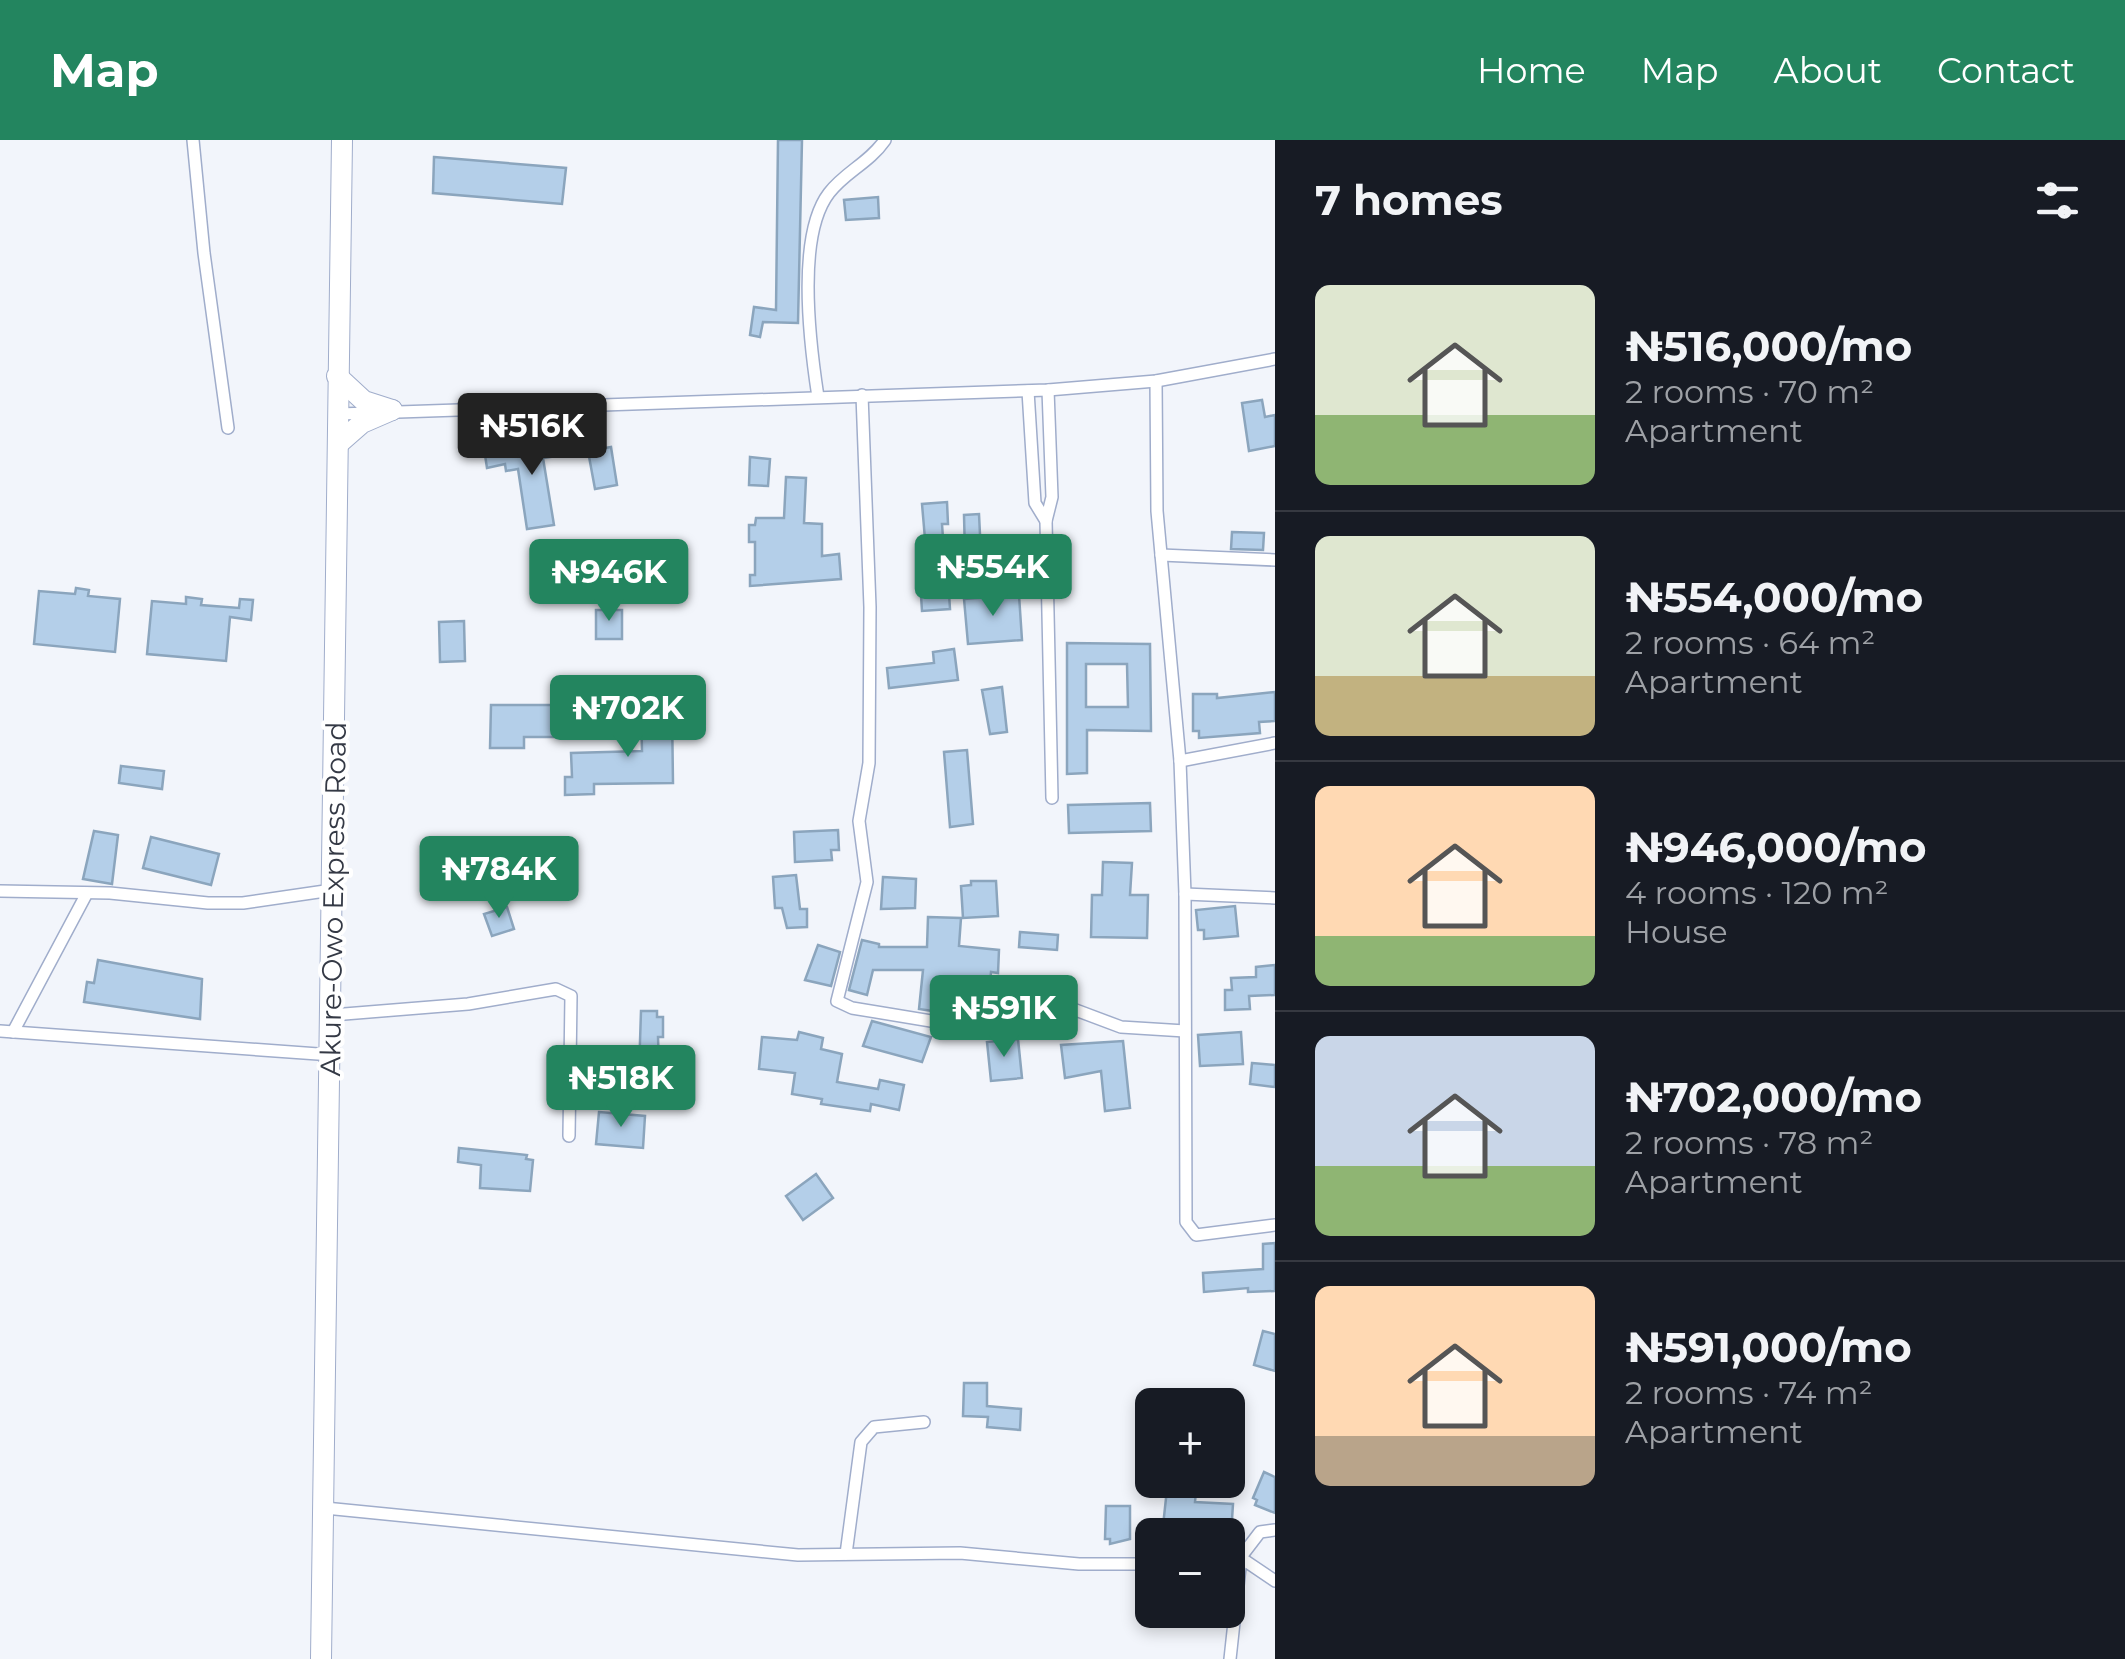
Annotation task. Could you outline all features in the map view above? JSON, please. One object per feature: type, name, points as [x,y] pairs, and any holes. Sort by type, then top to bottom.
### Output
[{"type":"highway","name":"Akure-Owo Express Road","points":[[321,1659],[342,140]]},
{"type":"highway","points":[[337,376],[364,401],[392,410]]},
{"type":"highway","points":[[338,444],[362,424],[392,410]]},
{"type":"street","points":[[193,140],[228,428]]},
{"type":"street","points":[[818,397],[808,326],[816,219],[829,193],[872,159],[885,140]]},
{"type":"street","points":[[339,414],[1048,390],[1156,381],[1275,359]]},
{"type":"street","points":[[1156,381],[1156,493],[1180,762],[1185,894],[1186,1222],[1190,1231],[1202,1235],[1275,1224]]},
{"type":"street","points":[[1048,390],[1052,497],[1046,522],[1052,798]]},
{"type":"street","points":[[1028,391],[1035,503],[1046,522]]},
{"type":"street","points":[[862,395],[870,607],[869,746],[858,821],[867,882],[837,1001],[852,1008],[944,1022],[1073,1009],[1121,1027],[1185,1032]]},
{"type":"street","points":[[1161,555],[1275,560]]},
{"type":"street","points":[[1180,762],[1275,743]]},
{"type":"street","points":[[0,891],[243,903],[332,890]]},
{"type":"street","points":[[87,893],[7,1031],[332,1055]]},
{"type":"street","points":[[1185,894],[1275,898]]},
{"type":"street","points":[[332,1015],[565,991],[571,996],[569,1136]]},
{"type":"street","points":[[846,1554],[862,1442],[867,1431],[874,1426],[924,1422]]},
{"type":"street","points":[[324,1508],[798,1555],[960,1554],[1079,1564],[1135,1564]]},
{"type":"street","points":[[1245,1553],[1260,1532],[1275,1530]]},
{"type":"street","points":[[1245,1561],[1275,1581]]},
{"type":"street","points":[[1230,1659],[1233,1628]]},
{"type":"building","points":[[778,140],[802,140],[798,323],[763,322],[760,337],[750,335],[754,307],[776,310]]},
{"type":"building","points":[[434,157],[566,168],[562,204],[433,193]]},
{"type":"building","points":[[878,197],[879,218],[846,220],[844,200]]},
{"type":"building","points":[[1262,400],[1265,417],[1275,415],[1275,446],[1249,451],[1242,403]]},
{"type":"building","points":[[570,440],[572,454],[543,458],[554,525],[527,529],[518,469],[506,471],[505,464],[487,468],[485,455]]},
{"type":"building","points":[[611,447],[617,485],[595,489],[588,451]]},
{"type":"building","points":[[750,457],[770,459],[768,486],[749,485]]},
{"type":"building","points":[[786,477],[806,478],[804,523],[822,524],[822,556],[839,554],[841,579],[750,586],[750,575],[755,575],[755,542],[749,542],[749,525],[755,525],[756,518],[784,518]]},
{"type":"building","points":[[947,502],[948,524],[942,524],[943,538],[925,539],[922,504]]},
{"type":"building","points":[[979,514],[981,555],[965,555],[964,515]]},
{"type":"building","points":[[1232,532],[1264,533],[1263,550],[1231,549]]},
{"type":"building","points":[[948,578],[950,609],[922,611],[920,580]]},
{"type":"building","points":[[76,588],[89,590],[88,596],[120,599],[115,652],[34,644],[39,591],[75,594]]},
{"type":"building","points":[[1019,595],[1022,640],[968,644],[964,599]]},
{"type":"building","points":[[186,597],[202,599],[201,605],[239,608],[240,599],[253,600],[251,620],[230,617],[226,661],[147,654],[152,601],[186,604]]},
{"type":"building","points":[[596,610],[622,610],[622,639],[596,639]]},
{"type":"building","points":[[464,621],[465,661],[440,662],[439,622]]},
{"type":"building","points":[[1067,643],[1150,644],[1151,731],[1087,730],[1087,773],[1067,774]],"holes":[[[1086,664],[1127,664],[1128,707],[1086,707]]]},
{"type":"building","points":[[954,649],[958,680],[889,688],[887,668],[934,663],[933,652]]},
{"type":"building","points":[[1002,687],[1007,732],[990,734],[982,690]]},
{"type":"building","points":[[1275,692],[1275,721],[1259,722],[1260,733],[1199,738],[1199,731],[1193,731],[1193,694],[1217,694],[1217,698]]},
{"type":"building","points":[[491,705],[578,705],[578,737],[524,737],[524,748],[490,748]]},
{"type":"building","points":[[641,711],[672,711],[673,783],[594,784],[594,794],[565,795],[565,777],[572,777],[571,753],[642,751]]},
{"type":"building","points":[[967,750],[973,824],[950,827],[944,752]]},
{"type":"building","points":[[121,766],[164,771],[162,789],[119,783]]},
{"type":"building","points":[[1150,803],[1151,831],[1069,833],[1068,805]]},
{"type":"building","points":[[838,830],[839,850],[831,850],[832,860],[795,862],[794,832]]},
{"type":"building","points":[[94,831],[118,835],[112,884],[83,879]]},
{"type":"building","points":[[151,837],[219,854],[211,885],[143,868]]},
{"type":"building","points":[[1103,862],[1132,863],[1130,895],[1148,895],[1147,938],[1091,937],[1092,895],[1102,895]]},
{"type":"building","points":[[796,875],[800,909],[807,909],[807,927],[787,928],[782,908],[775,908],[773,877]]},
{"type":"building","points":[[883,877],[916,879],[915,908],[881,909]]},
{"type":"building","points":[[971,881],[996,881],[998,916],[963,918],[961,886],[971,885]]},
{"type":"building","points":[[1235,906],[1238,936],[1204,939],[1204,930],[1198,930],[1196,910]]},
{"type":"building","points":[[507,907],[514,929],[492,936],[484,914]]},
{"type":"building","points":[[928,917],[961,918],[959,946],[999,950],[998,973],[991,972],[988,1009],[968,1009],[969,994],[942,995],[939,1012],[919,1009],[923,970],[873,970],[867,995],[849,990],[862,940],[879,947],[927,947]]},
{"type":"building","points":[[1020,932],[1058,935],[1057,950],[1019,947]]},
{"type":"building","points":[[818,945],[840,952],[831,986],[805,980]]},
{"type":"building","points":[[98,960],[202,979],[200,1019],[84,1002],[87,982],[94,983]]},
{"type":"building","points":[[1275,965],[1275,995],[1249,996],[1250,1009],[1225,1010],[1225,990],[1232,990],[1231,978],[1256,977],[1256,967]]},
{"type":"building","points":[[641,1011],[657,1011],[657,1017],[663,1017],[663,1037],[658,1037],[659,1067],[653,1067],[653,1072],[639,1072]]},
{"type":"building","points":[[872,1021],[931,1037],[922,1062],[863,1046]]},
{"type":"building","points":[[799,1032],[823,1038],[821,1049],[842,1054],[837,1082],[878,1089],[880,1080],[904,1085],[899,1110],[871,1104],[870,1111],[821,1104],[822,1099],[792,1094],[795,1073],[759,1069],[762,1037],[797,1040]]},
{"type":"building","points":[[1241,1032],[1243,1064],[1200,1066],[1198,1035]]},
{"type":"building","points":[[1018,1039],[1022,1078],[991,1081],[987,1042]]},
{"type":"building","points":[[1123,1041],[1130,1108],[1105,1111],[1101,1071],[1065,1078],[1061,1045]]},
{"type":"building","points":[[1252,1063],[1275,1065],[1275,1087],[1250,1084]]},
{"type":"building","points":[[599,1112],[645,1116],[643,1148],[596,1144]]},
{"type":"building","points":[[459,1148],[527,1155],[526,1159],[533,1160],[530,1191],[480,1188],[481,1165],[458,1162]]},
{"type":"building","points":[[816,1174],[833,1198],[803,1220],[786,1196]]},
{"type":"building","points":[[1275,1243],[1275,1291],[1248,1292],[1248,1288],[1204,1292],[1203,1273],[1263,1269],[1263,1244]]},
{"type":"building","points":[[1263,1331],[1275,1334],[1275,1371],[1254,1365]]},
{"type":"building","points":[[964,1383],[987,1383],[987,1406],[1021,1409],[1020,1430],[987,1427],[988,1417],[963,1416]]},
{"type":"building","points":[[1264,1472],[1275,1477],[1275,1513],[1255,1505],[1257,1500],[1253,1498]]},
{"type":"building","points":[[1166,1498],[1233,1504],[1232,1518],[1164,1518]]},
{"type":"building","points":[[1106,1506],[1130,1506],[1130,1539],[1110,1544],[1110,1539],[1105,1539]]}]
